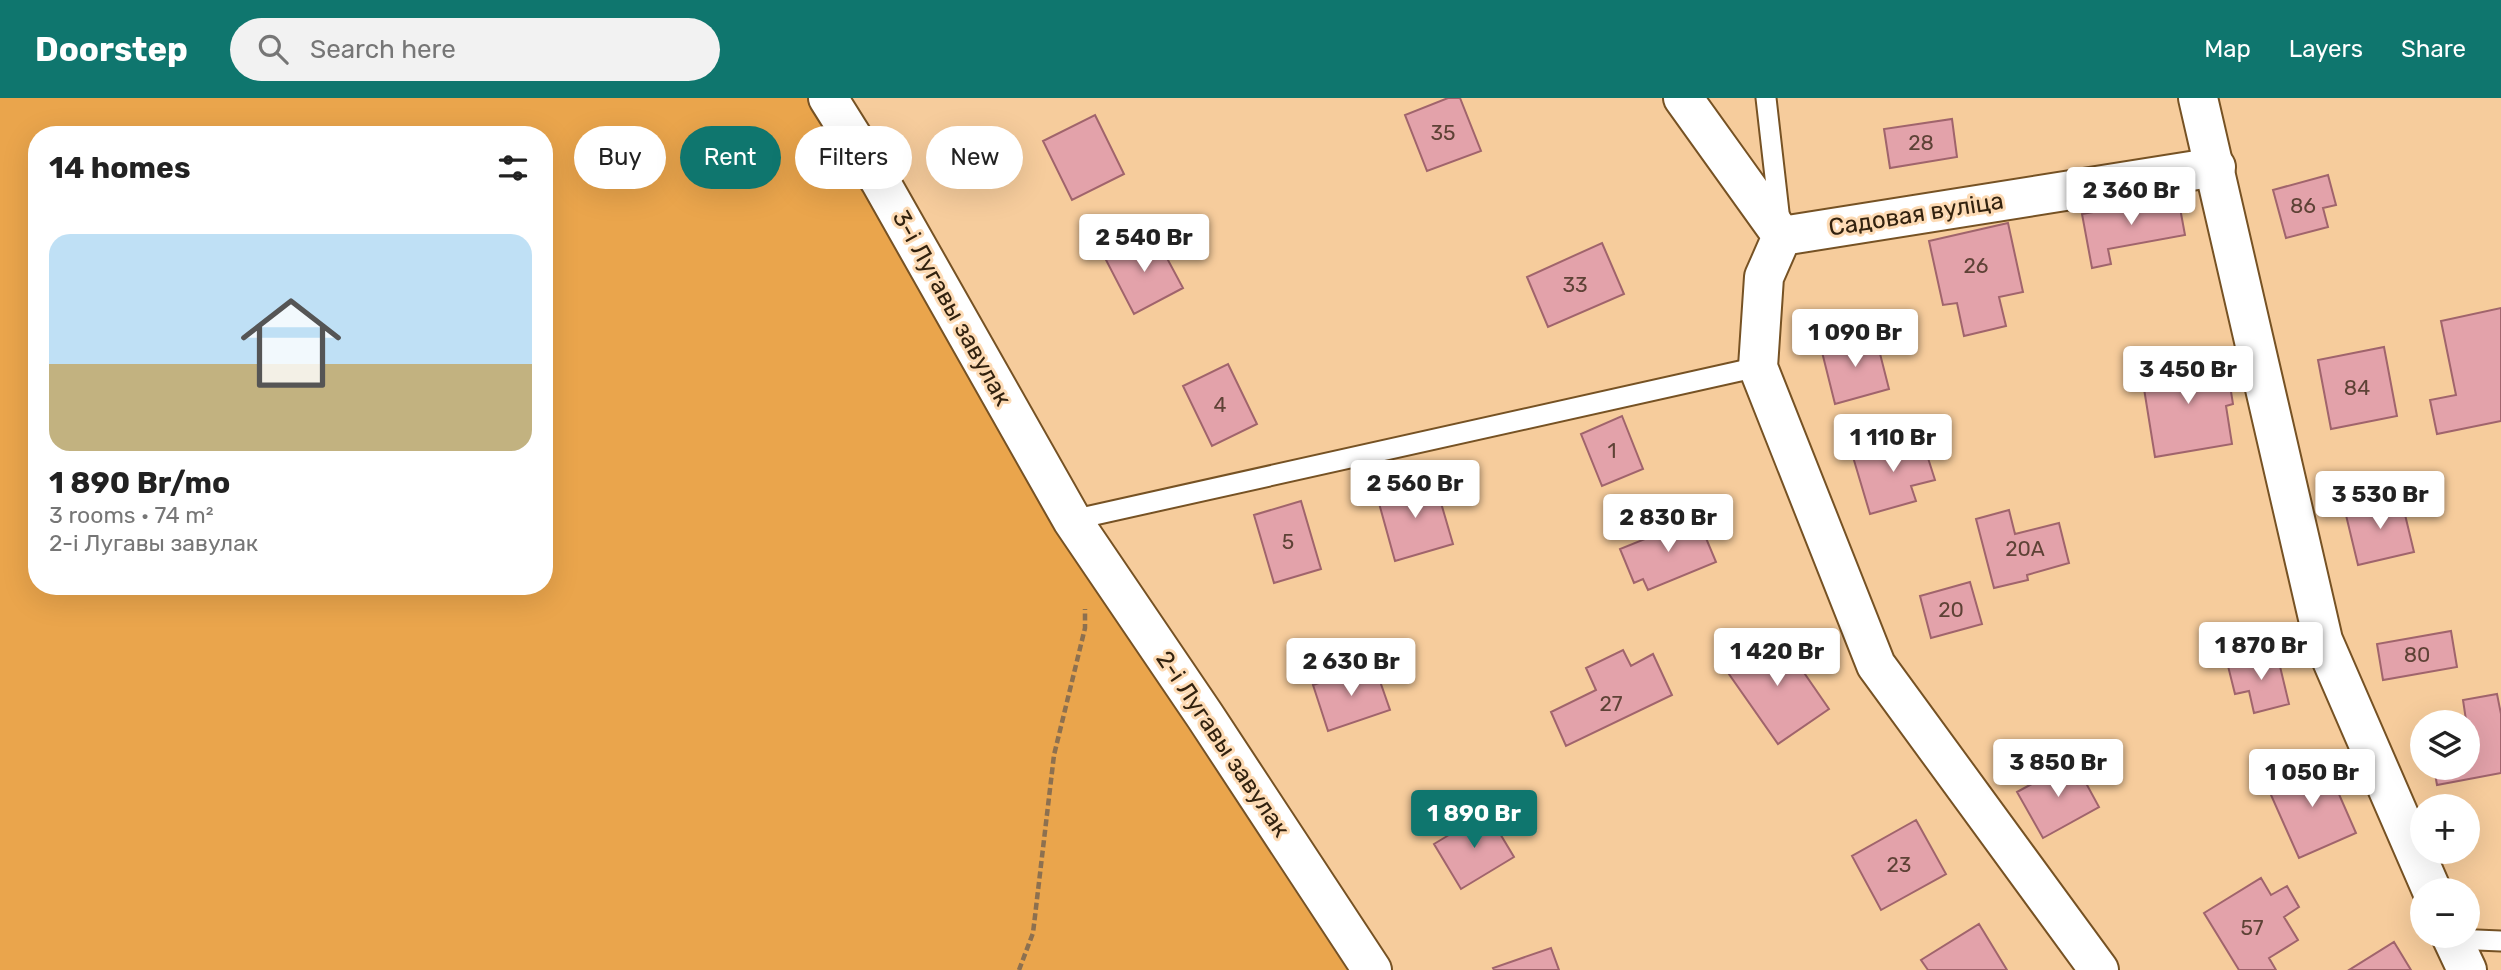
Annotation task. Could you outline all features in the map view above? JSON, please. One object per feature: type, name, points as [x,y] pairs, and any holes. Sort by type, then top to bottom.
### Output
[{"type":"street","name":"3-і Лугавы завулак","points":[[828,98],[887,193],[1072,520]]},
{"type":"street","points":[[1683,98],[1782,236],[1764,277],[1758,367],[1876,666],[2099,970]]},
{"type":"street","points":[[2198,98],[2323,640],[2425,878]]},
{"type":"street","name":"Садовая вуліца","points":[[1782,236],[2216,167]]},
{"type":"street","name":"2-і Лугавы завулак","points":[[1072,520],[1372,970]]},
{"type":"lane","points":[[1766,98],[1782,236]]},
{"type":"lane","points":[[1072,520],[1758,367]]},
{"type":"lane","points":[[2480,944],[2501,941]]},
{"type":"path","points":[[1019,970],[1033,933],[1054,755],[1085,628],[1085,603]]},
{"type":"shaded area","points":[[0,98],[812,98],[830,126],[795,126],[795,189],[870,189],[899,235],[1042,506],[1347,970],[0,970]]},
{"type":"building","points":[[1448,98],[1460,98],[1481,151],[1427,171],[1405,115]]},
{"type":"building","points":[[1095,115],[1124,174],[1072,200],[1043,141]]},
{"type":"building","points":[[1952,119],[1957,157],[1890,168],[1884,129]]},
{"type":"building","points":[[2328,175],[2336,205],[2323,208],[2328,227],[2286,238],[2273,190]]},
{"type":"building","points":[[2178,197],[2185,235],[2108,249],[2111,264],[2092,268],[2082,214]]},
{"type":"building","points":[[2008,223],[2023,292],[1999,297],[2006,326],[1964,336],[1957,303],[1943,305],[1929,241]]},
{"type":"building","points":[[1154,234],[1183,288],[1134,314],[1106,260]]},
{"type":"building","points":[[1602,243],[1624,294],[1548,327],[1527,277]]},
{"type":"building","points":[[2501,308],[2501,421],[2437,434],[2430,400],[2456,395],[2441,321]]},
{"type":"building","points":[[1875,334],[1889,389],[1835,404],[1821,348]]},
{"type":"building","points":[[2384,347],[2397,416],[2331,429],[2318,360]]},
{"type":"building","points":[[2217,357],[2219,367],[2227,366],[2233,404],[2226,406],[2232,444],[2155,457],[2141,370]]},
{"type":"building","points":[[1228,364],[1257,424],[1212,446],[1183,386]]},
{"type":"building","points":[[1622,416],[1643,469],[1602,486],[1581,434]]},
{"type":"building","points":[[1921,436],[1935,480],[1911,486],[1916,501],[1870,514],[1853,457]]},
{"type":"building","points":[[1434,479],[1453,544],[1395,561],[1377,496]]},
{"type":"building","points":[[2401,498],[2414,552],[2358,565],[2345,511]]},
{"type":"building","points":[[1301,501],[1321,569],[1274,583],[1254,515]]},
{"type":"building","points":[[2009,510],[2015,534],[2059,523],[2069,563],[2027,575],[2028,580],[1994,588],[1976,519]]},
{"type":"building","points":[[1671,519],[1675,528],[1698,519],[1716,562],[1648,590],[1643,579],[1634,583],[1620,549],[1650,537],[1647,530]]},
{"type":"building","points":[[1970,582],[1982,624],[1931,638],[1920,596]]},
{"type":"building","points":[[2451,631],[2457,667],[2383,680],[2377,644]]},
{"type":"building","points":[[1776,632],[1829,709],[1778,744],[1724,667]]},
{"type":"building","points":[[1623,650],[1631,666],[1653,654],[1672,695],[1566,746],[1551,712],[1596,690],[1586,668]]},
{"type":"building","points":[[2277,654],[2289,704],[2254,713],[2249,691],[2235,694],[2228,666]]},
{"type":"building","points":[[1374,664],[1390,710],[1328,731],[1313,685]]},
{"type":"building","points":[[2497,694],[2501,714],[2501,773],[2480,777],[2480,710],[2464,710],[2463,700]]},
{"type":"building","points":[[2324,760],[2356,833],[2299,858],[2267,786]]},
{"type":"building","points":[[2074,761],[2099,807],[2043,838],[2017,792]]},
{"type":"building","points":[[2436,780],[2464,780],[2437,785]]},
{"type":"building","points":[[1487,812],[1514,857],[1461,889],[1434,844]]},
{"type":"building","points":[[1916,820],[1946,874],[1881,910],[1852,856]]},
{"type":"building","points":[[2261,878],[2271,895],[2287,886],[2299,907],[2284,917],[2298,940],[2269,958],[2276,970],[2239,970],[2204,913]]},
{"type":"building","points":[[1979,924],[2007,970],[1928,970],[1921,960]]},
{"type":"building","points":[[2394,942],[2411,970],[2349,970]]},
{"type":"building","points":[[1551,948],[1559,970],[1493,968]]}]
